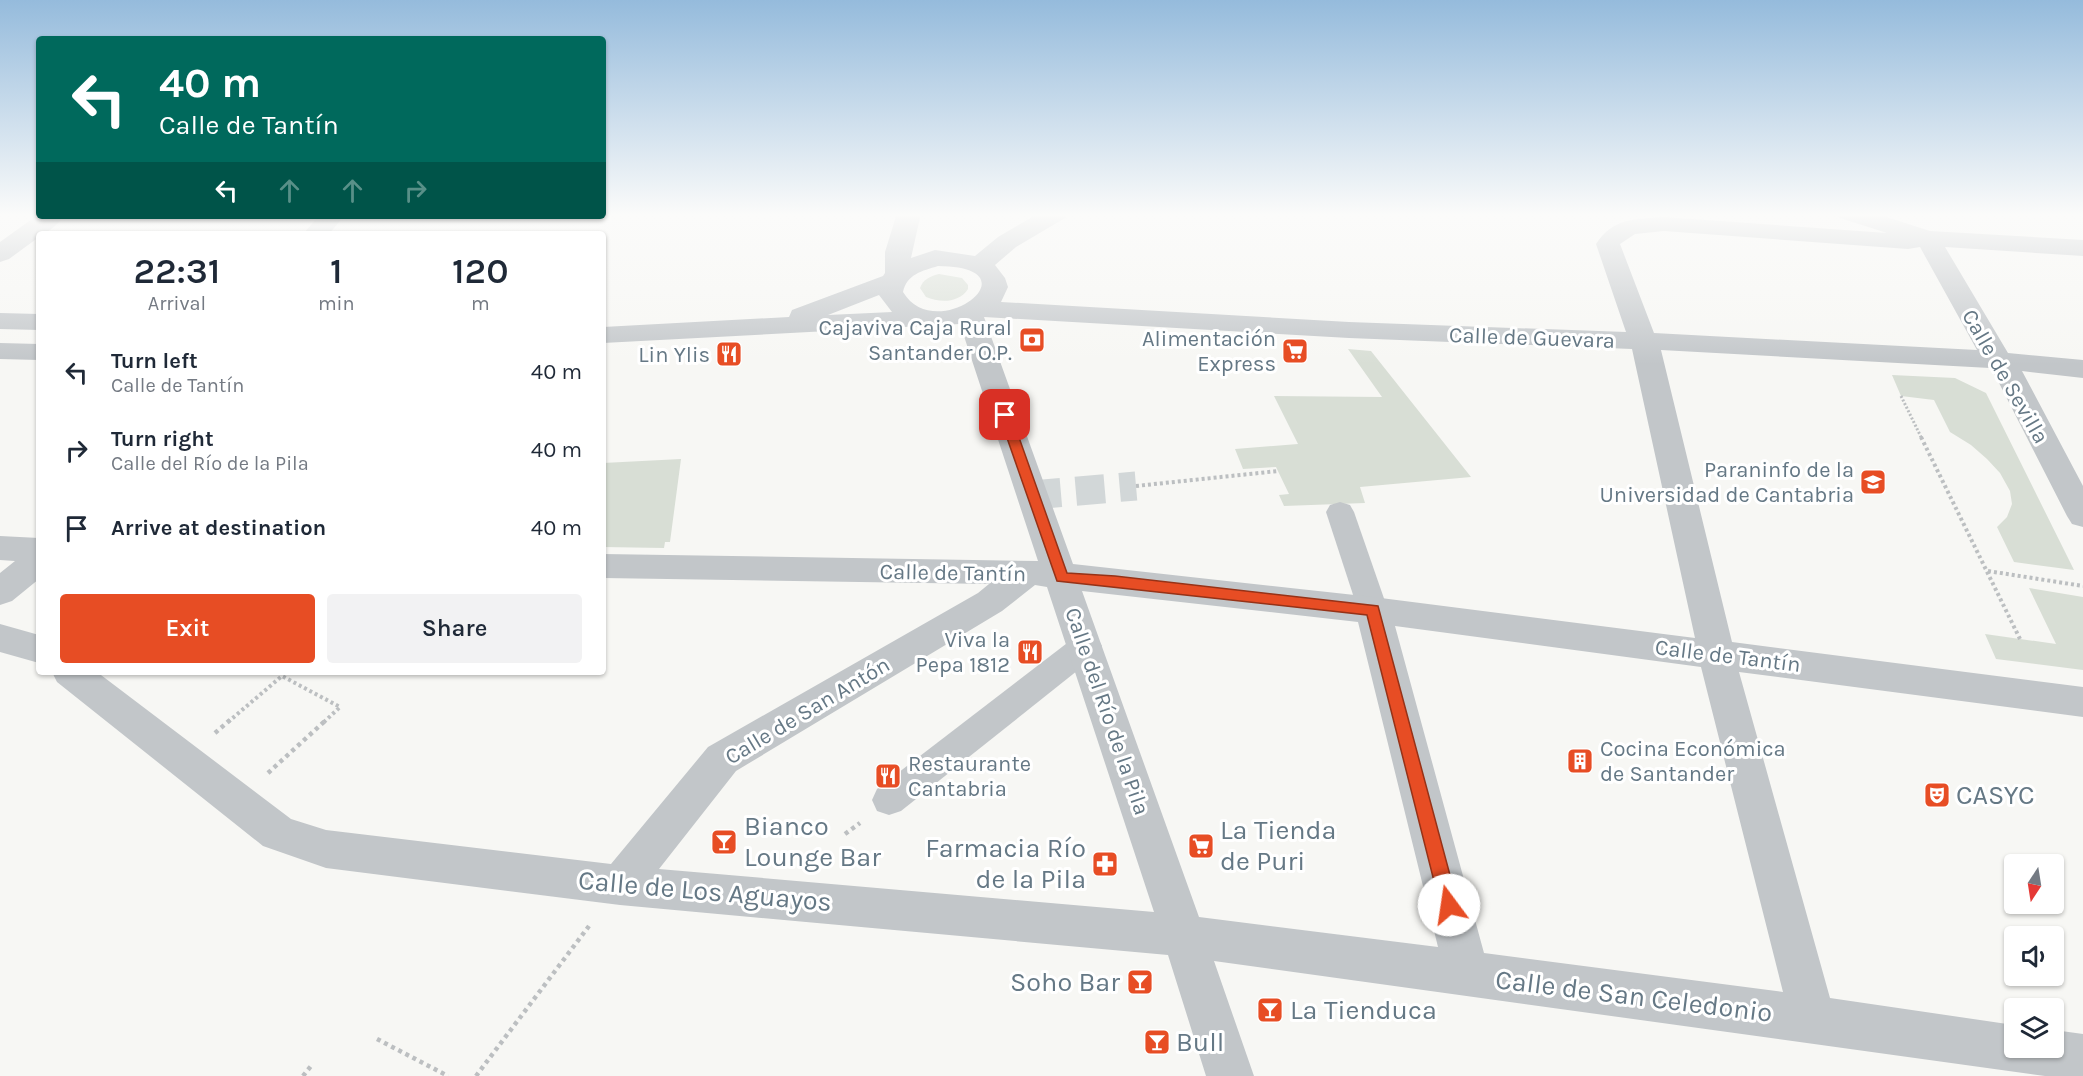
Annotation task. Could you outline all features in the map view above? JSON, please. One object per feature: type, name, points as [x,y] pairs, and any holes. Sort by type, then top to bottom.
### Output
[{"type":"street","points":[[897,263],[895,277],[889,290],[892,301],[905,311],[932,318]]},
{"type":"street","points":[[780,325],[895,277],[917,263]]},
{"type":"street","points":[[606,336],[780,325],[953,318],[975,311],[989,301],[995,287],[989,272],[973,263]]},
{"type":"street","points":[[1615,263],[1645,341],[1716,654],[1813,1019]]},
{"type":"street","name":"Calle de Sevilla","points":[[1942,263],[1986,343],[2011,377],[2083,516]]},
{"type":"street","name":"Calle de Guevara","points":[[975,311],[1348,330],[1645,341],[1999,360],[2083,369]]},
{"type":"street","name":"Calle del Río de la Pila","points":[[975,311],[979,336],[1032,495],[1045,575],[1086,646],[1186,936],[1230,1076]]},
{"type":"street","points":[[0,321],[36,322]]},
{"type":"street","points":[[0,351],[36,352]]},
{"type":"street","points":[[1340,512],[1373,610],[1467,975]]},
{"type":"street","points":[[0,548],[36,550]]},
{"type":"street","points":[[0,592],[36,562]]},
{"type":"street","name":"Calle de Tantín","points":[[606,566],[1045,575],[1115,581],[1373,610],[2083,702]]},
{"type":"street","name":"Calle de San Antón","points":[[620,885],[722,759],[990,602],[1045,575]]},
{"type":"street","points":[[0,638],[36,648]]},
{"type":"street","points":[[889,800],[1086,646]]},
{"type":"street","name":"Calle de Los Aguayos","points":[[73,675],[278,833],[326,849],[620,885],[1186,936]]},
{"type":"street","name":"Calle de San Celedonio","points":[[1186,936],[1813,1019],[2083,1058]]},
{"type":"path","points":[[1901,396],[2020,639]]},
{"type":"path","points":[[1136,486],[1278,471]]},
{"type":"path","points":[[1988,571],[2083,586]]},
{"type":"path","points":[[183,760],[282,676],[340,707],[237,802]]},
{"type":"path","points":[[476,1076],[592,921]]},
{"type":"path","points":[[377,1040],[448,1076]]},
{"type":"path","points":[[303,1076],[312,1066]]},
{"type":"shaded area","points":[[939,274],[962,278],[968,285],[968,289],[960,297],[949,300],[926,297],[920,288],[921,285],[928,278]]},
{"type":"shaded area","points":[[1348,349],[1371,351],[1471,477],[1360,487],[1365,503],[1284,506],[1279,495],[1289,494],[1276,467],[1243,469],[1235,449],[1298,444],[1274,396],[1382,397]]},
{"type":"shaded area","points":[[1892,375],[1955,378],[1986,393],[2074,570],[2014,562],[1997,527],[2007,517],[2012,504],[2010,491],[2000,473],[1971,445],[1950,432],[1934,400],[1901,396]]},
{"type":"shaded area","points":[[681,459],[670,542],[665,542],[664,548],[606,547],[606,463]]},
{"type":"shaded area","points":[[2029,588],[2083,597],[2083,670],[1996,659],[1985,634],[2056,644]]},
{"type":"tunnel","points":[[1032,495],[1136,486]]},
{"type":"place","name":"Cajaviva Caja Rural Santander O.P.","points":[[1032,340]]},
{"type":"place","name":"Alimentación Express","points":[[1295,351]]},
{"type":"place","name":"Lin Ylis","points":[[729,354]]},
{"type":"place","name":"Paraninfo de la Universidad de Cantabria","points":[[1873,482]]},
{"type":"place","name":"Viva la Pepa 1812","points":[[1030,652]]},
{"type":"place","name":"Cocina Económica de Santander","points":[[1580,761]]},
{"type":"place","name":"Restaurante Cantabria","points":[[888,776]]},
{"type":"place","name":"CASYC","points":[[1937,795]]},
{"type":"place","name":"Bianco Lounge Bar","points":[[724,842]]},
{"type":"place","name":"La Tienda de Puri","points":[[1201,846]]},
{"type":"place","name":"Farmacia Río de la Pila","points":[[1105,864]]},
{"type":"place","name":"Soho Bar","points":[[1140,982]]},
{"type":"place","name":"La Tienduca","points":[[1270,1010]]},
{"type":"place","name":"Bull","points":[[1157,1042]]},
{"type":"route","points":[[1005,415],[1062,578],[1115,581],[1373,610],[1449,905]]}]
